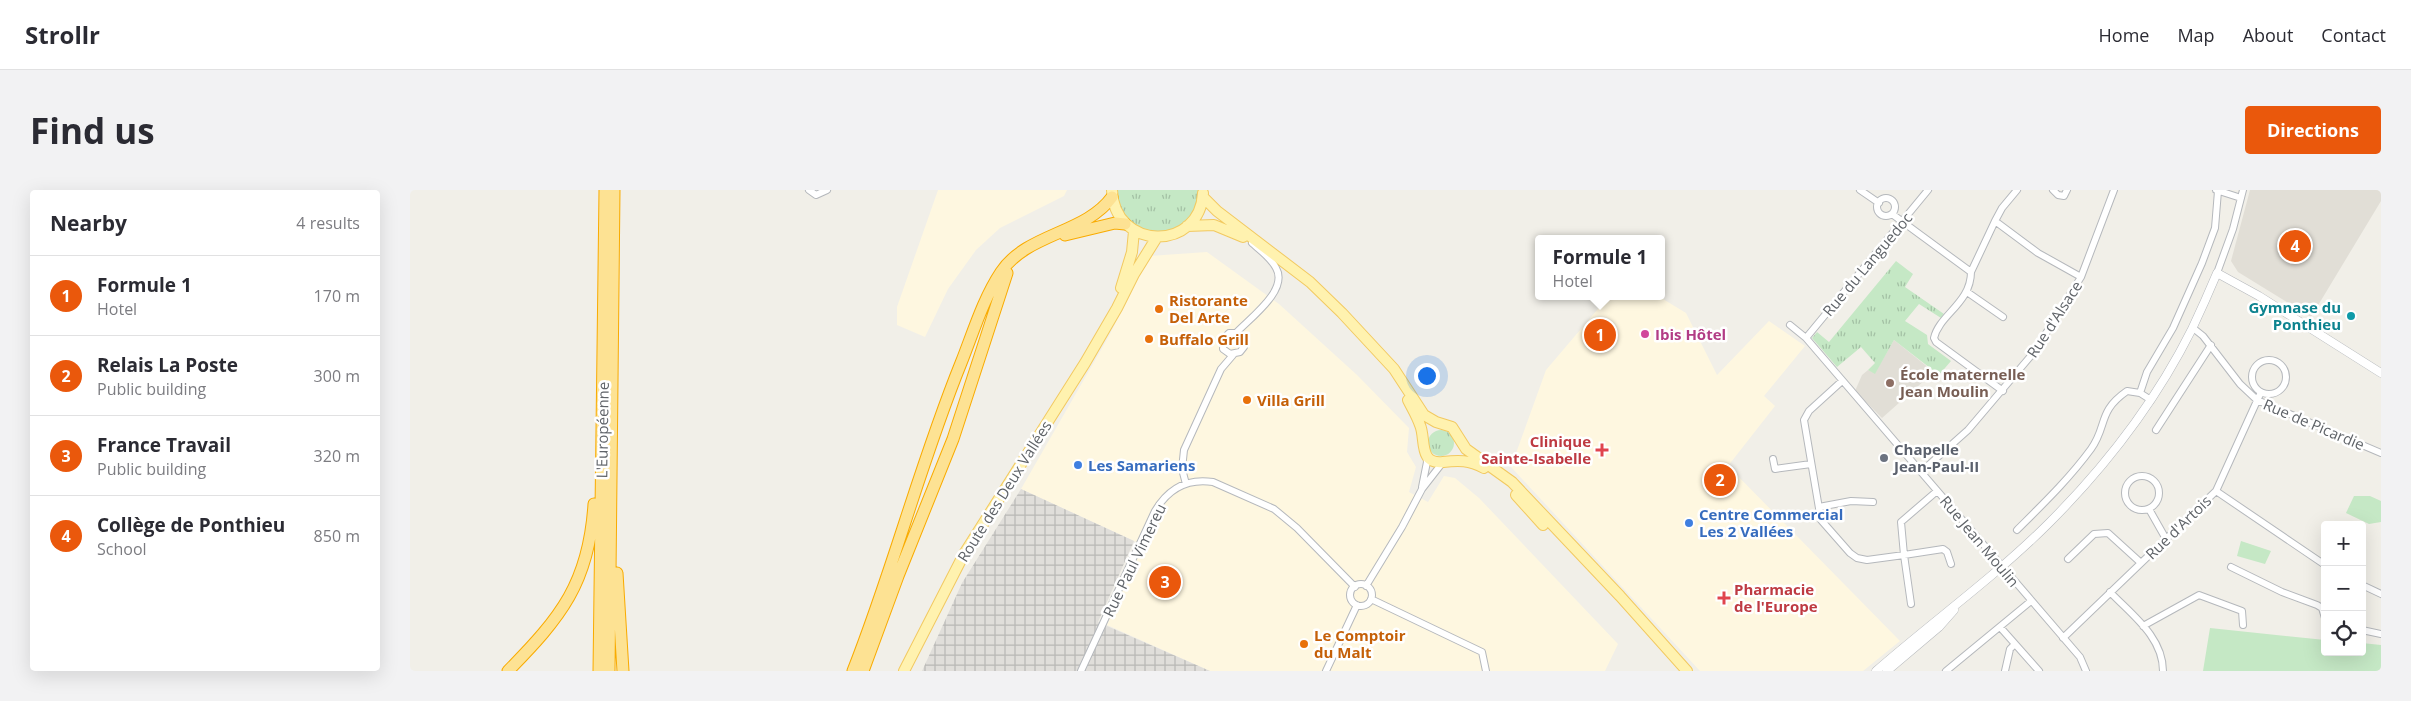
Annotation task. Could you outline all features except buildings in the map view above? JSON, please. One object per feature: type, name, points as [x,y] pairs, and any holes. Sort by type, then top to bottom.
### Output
[{"type":"highway","name":"L'Européenne","points":[[599,671],[605,190]]},
{"type":"highway","name":"L'Européenne","points":[[609,671],[614,190]]},
{"type":"highway","points":[[855,671],[942,411],[992,287],[1003,269],[1015,256],[1034,244],[1096,214],[1112,192]]},
{"type":"highway","points":[[866,667],[898,576],[953,439],[1006,276],[1025,254],[1060,237],[1084,230],[1129,227]]},
{"type":"highway","points":[[613,314],[616,419],[616,538],[623,671]]},
{"type":"highway","points":[[508,671],[557,618],[576,587],[587,557],[593,519],[603,343]]},
{"type":"main road","points":[[1112,192],[1117,213],[1129,227],[1157,237],[1174,234],[1188,226],[1199,211],[1203,193]]},
{"type":"main road","points":[[1203,193],[1216,211],[1315,287],[1394,370],[1424,415],[1454,429],[1466,449],[1505,476],[1531,501],[1687,671]]},
{"type":"main road","points":[[1188,226],[1214,225],[1260,244]]},
{"type":"main road","name":"Route des Deux Vallées","points":[[1108,322],[1128,267],[1129,227]]},
{"type":"main road","name":"Route des Deux Vallées","points":[[907,669],[934,609],[964,554],[1085,363],[1117,308],[1134,274],[1157,237]]},
{"type":"main road","points":[[1381,355],[1420,424],[1426,454],[1432,460],[1463,460],[1473,463],[1501,480],[1649,634],[1681,671]]},
{"type":"main road","points":[[1422,440],[1428,430],[1441,424]]},
{"type":"main road","points":[[1447,461],[1459,450],[1460,439]]},
{"type":"street","points":[[809,190],[816,195],[826,190]]},
{"type":"street","points":[[1860,190],[1878,203]]},
{"type":"street","name":"Rue du Languedoc","points":[[1806,338],[1928,190]]},
{"type":"street","points":[[2002,391],[1936,342],[1934,338],[1935,334],[1967,292],[1971,281],[1971,272],[1995,221],[2002,208],[2018,190]]},
{"type":"street","points":[[2053,190],[2058,195],[2064,196],[2067,190]]},
{"type":"street","name":"Rue d'Alsace","points":[[1922,472],[1968,430],[2035,350],[2081,277],[2114,190]]},
{"type":"street","points":[[1876,671],[1929,626],[1961,602],[2049,524],[2088,483],[2124,438],[2151,400],[2193,328],[2217,273],[2243,190]]},
{"type":"street","points":[[2140,393],[2147,372],[2179,316],[2205,257],[2215,228],[2216,191],[2241,198]]},
{"type":"street","points":[[1878,203],[1885,199],[1890,199],[1895,206],[1892,214]]},
{"type":"street","points":[[1878,203],[1878,211],[1881,214],[1889,216],[1892,214],[1903,221],[1971,272]]},
{"type":"street","points":[[1995,221],[2038,253],[2081,277]]},
{"type":"street","points":[[1236,333],[1275,293],[1279,284],[1279,274],[1275,266],[1247,238]]},
{"type":"street","points":[[2217,273],[2265,300],[2381,373]]},
{"type":"street","points":[[1967,292],[2003,317]]},
{"type":"street","name":"Rue Jean Moulin","points":[[1790,325],[1806,338],[1922,472],[2080,657],[2086,671]]},
{"type":"street","name":"Rue de Picardie","points":[[2193,328],[2211,345],[2240,384],[2257,400],[2276,410],[2360,442],[2381,453]]},
{"type":"street","points":[[1186,484],[1182,469],[1183,455],[1221,370],[1233,355],[1240,352],[1244,347],[1242,337],[1236,333],[1229,333],[1224,338],[1221,370]]},
{"type":"street","points":[[2156,430],[2211,345]]},
{"type":"street","points":[[1224,351],[1233,355]]},
{"type":"street","points":[[2264,361],[2275,361],[2280,364],[2286,373],[2285,384],[2282,389],[2272,394],[2261,392],[2253,384],[2252,373],[2264,361]]},
{"type":"street","points":[[1842,381],[1808,411],[1804,420],[1821,520],[1850,553],[1857,558],[1866,560],[1943,548],[1947,552],[1951,564]]},
{"type":"street","points":[[2017,530],[2079,466],[2093,446],[2106,412],[2113,401],[2127,391],[2140,393],[2151,400]]},
{"type":"street","name":"Rue d'Artois","points":[[2063,638],[2216,490],[2261,392]]},
{"type":"street","points":[[1422,489],[1426,454]]},
{"type":"street","points":[[1773,459],[1775,469],[1811,464]]},
{"type":"street","points":[[1366,586],[1402,527],[1422,489],[1447,461]]},
{"type":"street","points":[[2145,476],[2158,485],[2159,496],[2149,509],[2137,510],[2132,507],[2125,497],[2126,486],[2134,477],[2145,476]]},
{"type":"street","name":"Rue Paul Vimereu","points":[[1081,671],[1155,511],[1164,498],[1178,487],[1186,484],[1203,481],[1213,482],[1274,508],[1355,587]]},
{"type":"street","points":[[1911,604],[1901,522],[1937,490]]},
{"type":"street","points":[[2216,490],[2321,562]]},
{"type":"street","points":[[1819,507],[1851,501],[1873,502]]},
{"type":"street","points":[[2149,509],[2166,539]]},
{"type":"street","points":[[2068,559],[2094,534],[2108,533],[2141,563]]},
{"type":"street","points":[[2230,567],[2282,592],[2317,605],[2323,611]]},
{"type":"street","points":[[1356,605],[1350,595],[1355,587],[1366,586]]},
{"type":"street","points":[[1356,605],[1364,606],[1371,599],[1371,591],[1366,586]]},
{"type":"street","points":[[2366,587],[2381,594]]},
{"type":"street","points":[[2110,592],[2151,635],[2160,650],[2163,671]]},
{"type":"street","points":[[2143,626],[2200,595],[2242,611],[2243,625]]},
{"type":"street","points":[[1371,599],[1482,652],[1486,671]]},
{"type":"street","points":[[1946,671],[2031,601]]},
{"type":"street","points":[[1887,671],[1938,627],[1961,602]]},
{"type":"street","points":[[1326,671],[1356,605]]},
{"type":"street","points":[[2000,626],[2039,671]]},
{"type":"street","points":[[2366,631],[2381,634]]},
{"type":"street","points":[[2005,671],[2010,649],[2015,644]]},
{"type":"shaded area","points":[[938,190],[1067,190],[1064,196],[1000,228],[976,250],[948,289],[925,337],[897,325],[897,307]]},
{"type":"shaded area","points":[[2250,190],[2381,190],[2381,201],[2311,317],[2238,272],[2231,261]]},
{"type":"shaded area","points":[[1207,252],[1279,304],[1357,375],[1409,428],[1407,452],[1416,467],[1409,492],[1428,502],[1444,476],[1455,478],[1479,498],[1618,644],[1605,671],[1210,671],[1107,625],[1143,545],[1021,489],[1109,336],[1149,256]]},
{"type":"shaded area","points":[[1606,300],[1665,300],[1686,313],[1717,375],[1769,321],[1805,346],[1764,396],[1775,406],[1728,466],[1900,641],[1863,671],[1700,671],[1511,467],[1546,370]]},
{"type":"shaded area","name":"École maternelle Jean Moulin","points":[[1894,340],[1934,372],[1882,418],[1855,391],[1862,375],[1868,370],[1875,373]]},
{"type":"shaded area","points":[[1021,489],[1134,541],[1098,622],[1210,671],[922,671],[962,583]]},
{"type":"green space","points":[[1118,190],[1198,190],[1199,192],[1196,208],[1188,221],[1177,229],[1163,232],[1150,231],[1137,226],[1127,218],[1120,205]]},
{"type":"green space","points":[[1896,261],[1913,274],[1905,287],[1944,314],[1941,318],[1919,304],[1905,321],[1927,335],[1928,344],[1951,361],[1939,375],[1894,340],[1875,374],[1868,370],[1875,363],[1861,347],[1837,367],[1812,338],[1817,332],[1829,342]]},
{"type":"green space","points":[[1441,430],[1450,434],[1454,443],[1450,452],[1441,456],[1432,452],[1428,443],[1432,434]]},
{"type":"green space","points":[[2354,496],[2370,496],[2381,501],[2381,522],[2369,524],[2346,513]]},
{"type":"green space","points":[[2241,541],[2271,551],[2265,564],[2237,556]]},
{"type":"green space","points":[[2210,628],[2321,640],[2321,656],[2366,656],[2366,643],[2381,645],[2381,671],[2203,671]]},
{"type":"place","name":"Collège de Ponthieu","points":[[2295,246]]},
{"type":"place","name":"Ristorante Del Arte","points":[[1159,309]]},
{"type":"place","name":"Gymnase du Ponthieu","points":[[2351,316]]},
{"type":"place","name":"Ibis Hôtel","points":[[1645,334]]},
{"type":"place","name":"Formule 1","points":[[1600,335]]},
{"type":"place","name":"Buffalo Grill","points":[[1149,339]]},
{"type":"place","name":"École maternelle Jean Moulin","points":[[1890,383]]},
{"type":"place","name":"Villa Grill","points":[[1247,400]]},
{"type":"place","name":"Clinique Sainte-Isabelle","points":[[1602,450]]},
{"type":"place","name":"Chapelle Jean-Paul-II","points":[[1884,458]]},
{"type":"place","name":"Les Samariens","points":[[1078,465]]},
{"type":"place","name":"Relais La Poste","points":[[1720,480]]},
{"type":"place","name":"Centre Commercial Les 2 Vallées","points":[[1689,523]]},
{"type":"place","name":"France Travail","points":[[1165,582]]},
{"type":"place","name":"Pharmacie de l'Europe","points":[[1724,598]]},
{"type":"place","name":"Le Comptoir du Malt","points":[[1304,644]]}]
